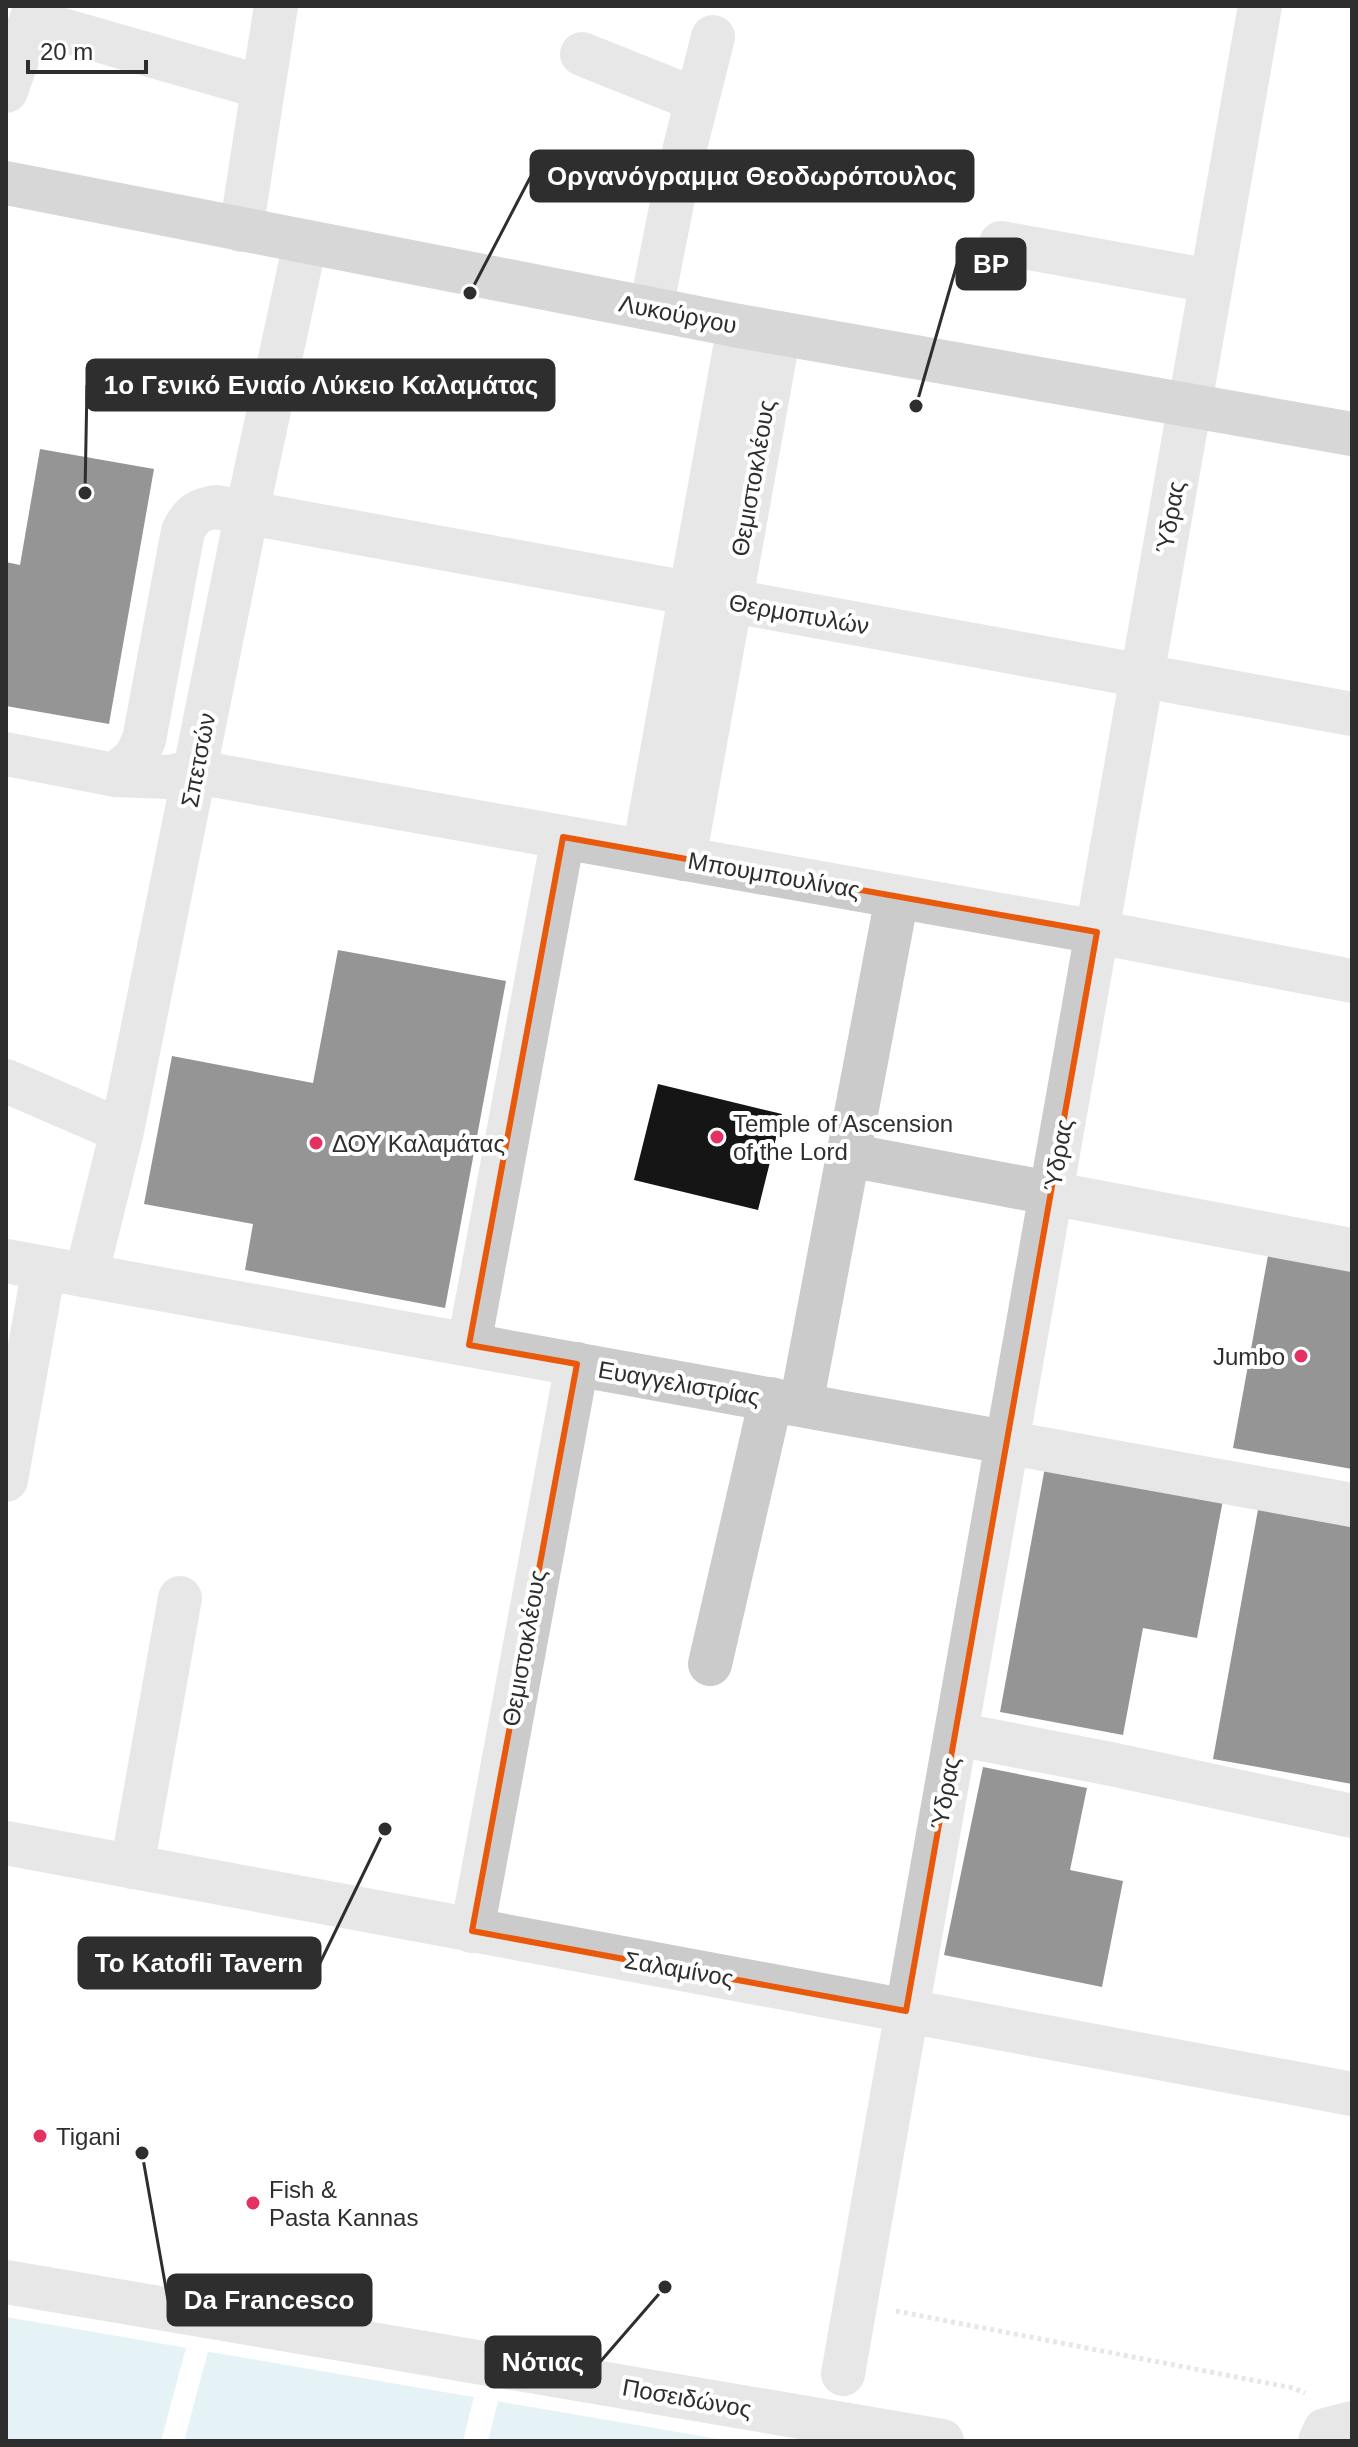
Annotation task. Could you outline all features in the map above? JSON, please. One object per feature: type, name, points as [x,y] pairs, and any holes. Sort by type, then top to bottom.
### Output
[{"type":"main road","name":"Λυκούργου","points":[[6,183],[759,330],[1352,434]]},
{"type":"street","points":[[241,230],[276,6]]},
{"type":"street","name":"Ύδρας","points":[[843,2374],[1260,6]]},
{"type":"street","points":[[6,91],[34,14],[262,87]]},
{"type":"street","points":[[651,309],[676,183],[713,37]]},
{"type":"street","points":[[582,54],[697,100]]},
{"type":"street","name":"Σπετσών","points":[[6,1480],[45,1268],[122,1131],[247,512],[305,243]]},
{"type":"street","points":[[1001,243],[1211,281]]},
{"type":"street","name":"Θεμιστοκλέους","points":[[664,855],[759,330]]},
{"type":"street","name":"Θερμοπυλών","points":[[115,775],[135,758],[144,740],[183,531],[190,518],[202,509],[216,507],[1352,714]]},
{"type":"street","name":"Μπουμπουλίνας","points":[[6,754],[115,775],[168,777],[196,772],[1097,932],[1352,981]]},
{"type":"street","points":[[469,1345],[563,837]]},
{"type":"street","points":[[710,1664],[786,1402],[848,1155],[897,897]]},
{"type":"street","points":[[6,1081],[122,1131]]},
{"type":"street","points":[[848,1155],[1352,1250]]},
{"type":"street","name":"Ευαγγελιστρίας","points":[[45,1268],[1352,1505]]},
{"type":"street","name":"Θεμιστοκλέους","points":[[472,1931],[577,1364]]},
{"type":"street","points":[[132,1867],[180,1598]]},
{"type":"street","points":[[956,1734],[1352,1816]]},
{"type":"street","name":"Σαλαμίνος","points":[[6,1843],[1352,2094]]},
{"type":"street","name":"Ποσειδώνος","points":[[6,2282],[835,2432],[942,2441]]},
{"type":"street","points":[[1320,2441],[1325,2430],[1352,2423]]},
{"type":"path","points":[[855,2304],[1293,2388],[1307,2394]]},
{"type":"highlighted area","points":[[563,837],[1097,932],[906,2011],[472,1931],[577,1364],[469,1345]]},
{"type":"water","points":[[6,2317],[730,2441],[6,2441]]},
{"type":"pier","points":[[186,2348],[208,2351],[184,2441],[161,2441]]},
{"type":"pier","points":[[474,2397],[498,2401],[488,2441],[463,2441]]},
{"type":"building","points":[[40,449],[154,469],[109,724],[6,706],[6,562],[20,565]]},
{"type":"building","name":"ΔΟΥ Καλαμάτας","points":[[338,950],[506,981],[445,1308],[245,1270],[253,1224],[144,1204],[172,1056],[313,1083]]},
{"type":"building","points":[[658,1084],[782,1114],[758,1210],[634,1180]]},
{"type":"building","name":"Jumbo","points":[[1269,1250],[1352,1265],[1352,1469],[1233,1448]]},
{"type":"building","points":[[1045,1467],[1223,1500],[1197,1638],[1143,1628],[1123,1735],[1000,1712]]},
{"type":"building","points":[[1259,1504],[1352,1521],[1352,1784],[1213,1759]]},
{"type":"building","points":[[983,1767],[1087,1788],[1070,1870],[1123,1881],[1102,1987],[944,1955]]},
{"type":"place","name":"Οργανόγραμμα Θεοδωρόπουλος","points":[[470,293]]},
{"type":"place","name":"BP","points":[[916,406]]},
{"type":"place","name":"1ο Γενικό Ενιαίο Λύκειο Καλαμάτας","points":[[85,493]]},
{"type":"place","name":"Temple of Ascension of the Lord","points":[[717,1137]]},
{"type":"place","name":"ΔΟΥ Καλαμάτας","points":[[316,1143]]},
{"type":"place","name":"Jumbo","points":[[1301,1356]]},
{"type":"place","name":"To Katofli Tavern","points":[[385,1829]]},
{"type":"place","name":"Tigani","points":[[40,2136]]},
{"type":"place","name":"Da Francesco","points":[[142,2153]]},
{"type":"place","name":"Fish & Pasta Kannas","points":[[253,2203]]},
{"type":"place","name":"Νότιας","points":[[665,2287]]}]
